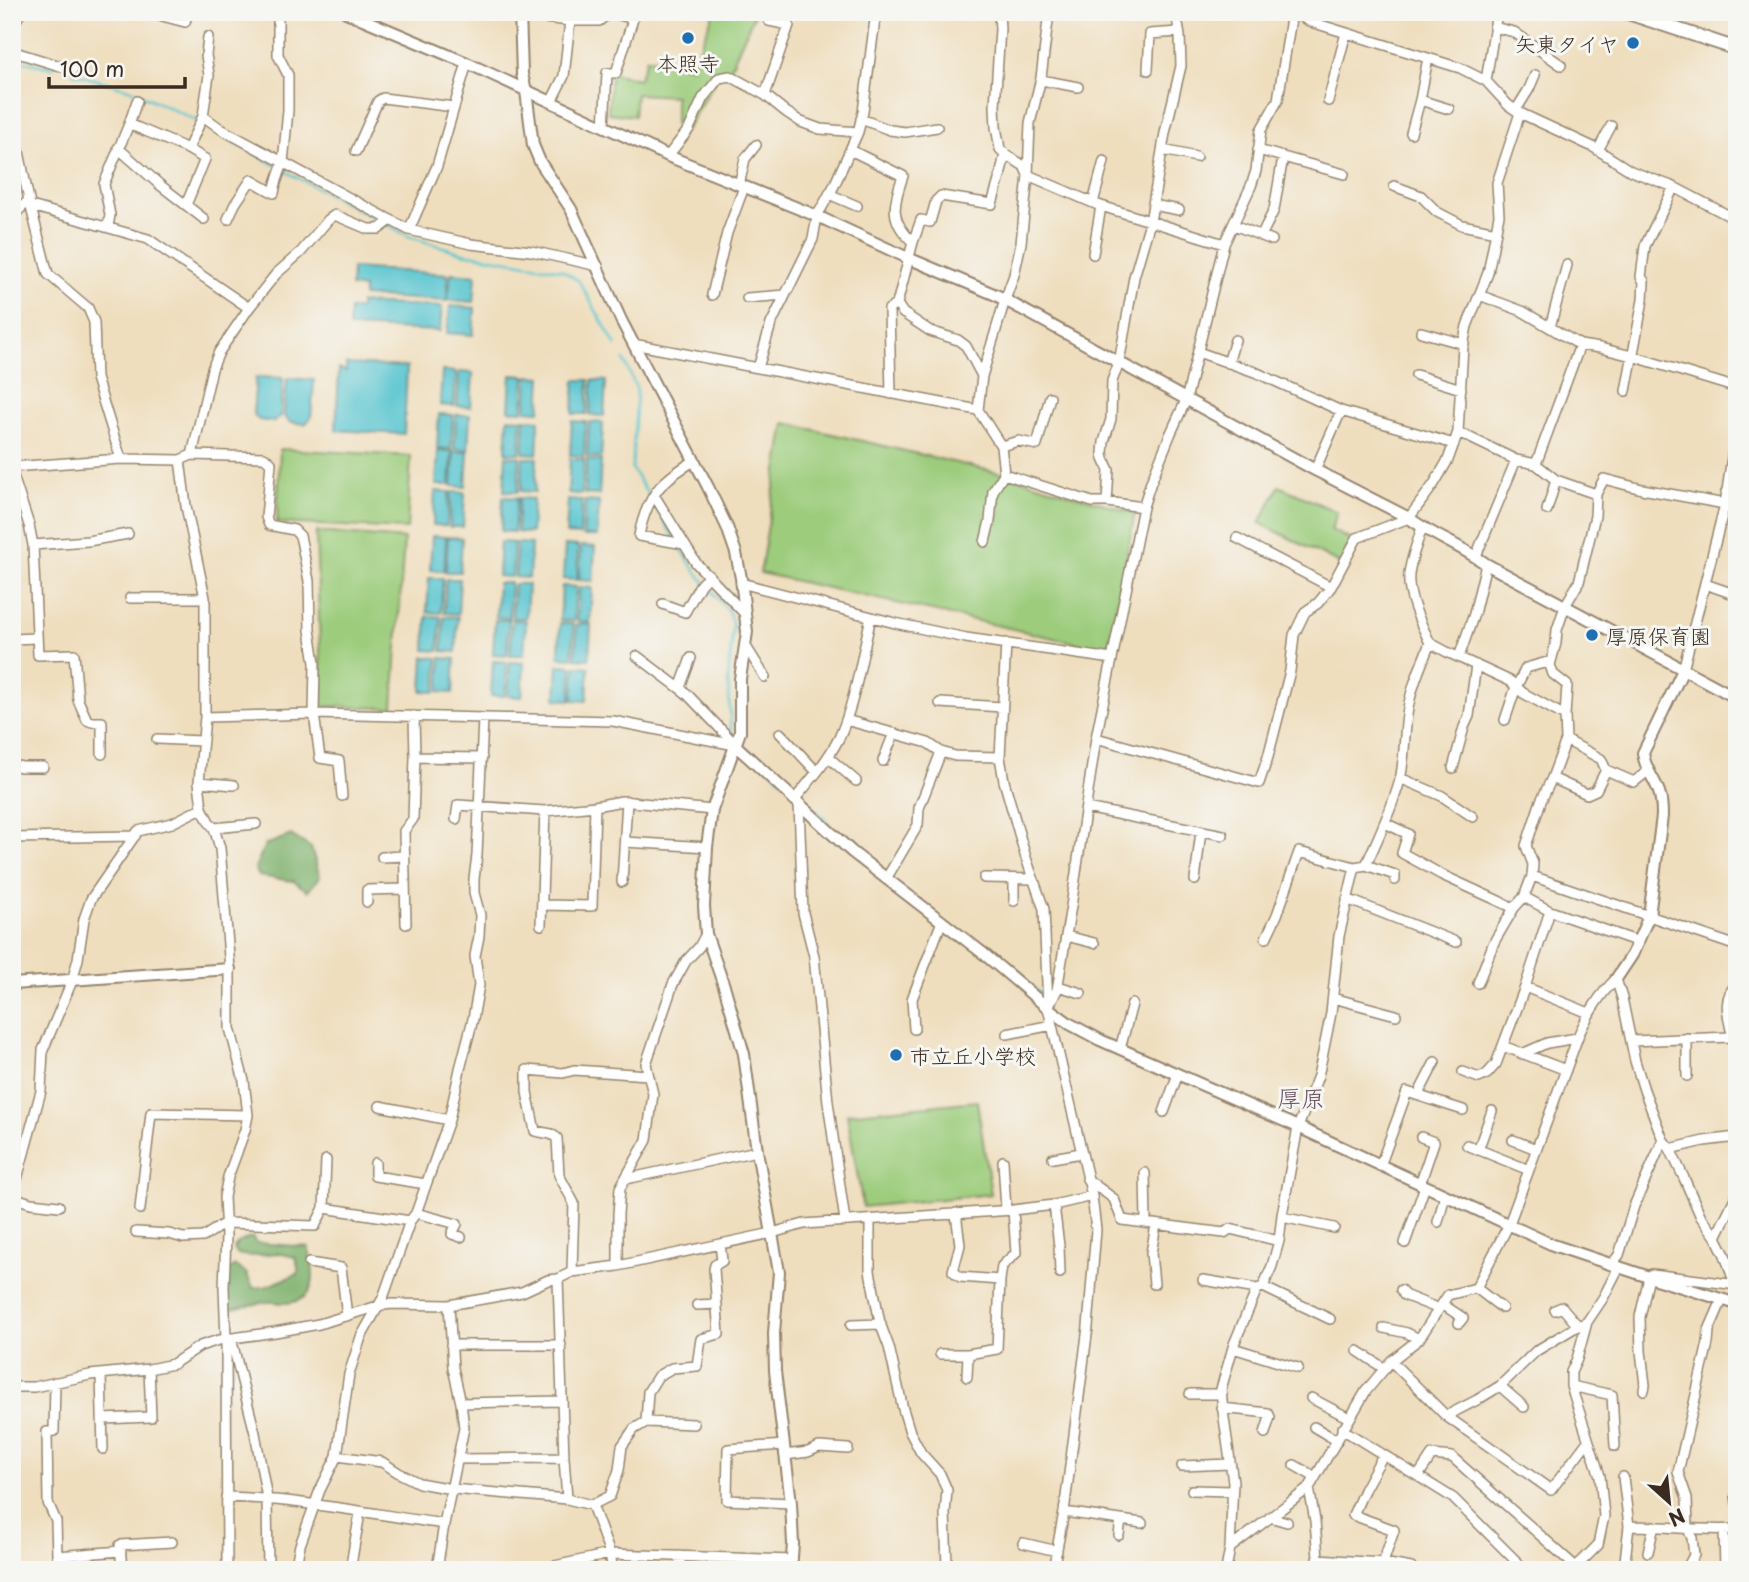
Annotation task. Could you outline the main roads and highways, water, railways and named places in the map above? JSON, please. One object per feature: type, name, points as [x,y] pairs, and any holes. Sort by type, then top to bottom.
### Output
[{"type":"main road","points":[[1625,12],[1737,49]]},
{"type":"water","points":[[352,268],[448,274],[447,301],[363,296],[363,288],[351,287]]},
{"type":"water","points":[[451,273],[476,275],[474,302],[448,300]]},
{"type":"water","points":[[360,303],[442,307],[440,331],[349,327],[350,309],[360,309]]},
{"type":"water","points":[[450,306],[475,308],[473,335],[447,333]]},
{"type":"water","points":[[346,364],[407,367],[404,434],[336,430],[339,369],[346,371]]},
{"type":"water","points":[[442,371],[456,372],[454,406],[440,405]]},
{"type":"water","points":[[459,372],[473,373],[471,407],[457,406]]},
{"type":"water","points":[[511,375],[525,376],[523,411],[509,410]]},
{"type":"water","points":[[528,376],[542,377],[540,411],[526,410]]},
{"type":"water","points":[[256,377],[283,378],[281,416],[274,422],[259,420],[253,414]]},
{"type":"water","points":[[287,378],[314,380],[311,418],[305,424],[290,422],[284,416]]},
{"type":"water","points":[[575,380],[589,380],[587,414],[573,414]]},
{"type":"water","points":[[592,380],[606,381],[604,416],[590,415]]},
{"type":"water","points":[[439,414],[453,415],[451,449],[437,448]]},
{"type":"water","points":[[456,415],[470,415],[468,450],[454,449]]},
{"type":"water","points":[[508,418],[522,419],[520,453],[506,453]]},
{"type":"water","points":[[525,419],[539,420],[537,454],[523,453]]},
{"type":"water","points":[[572,421],[586,422],[584,456],[570,455]]},
{"type":"water","points":[[589,422],[603,423],[601,457],[587,457]]},
{"type":"water","points":[[438,451],[452,451],[450,485],[436,485]]},
{"type":"water","points":[[454,452],[468,452],[466,487],[452,486]]},
{"type":"water","points":[[506,456],[520,457],[518,492],[504,491]]},
{"type":"water","points":[[523,458],[537,458],[535,492],[521,491]]},
{"type":"water","points":[[570,459],[584,459],[582,494],[568,493]]},
{"type":"water","points":[[587,460],[601,460],[599,495],[585,494]]},
{"type":"water","points":[[435,491],[449,492],[447,526],[433,525]]},
{"type":"water","points":[[451,492],[465,493],[463,527],[450,527]]},
{"type":"water","points":[[503,497],[517,498],[514,532],[501,531]]},
{"type":"water","points":[[519,498],[533,499],[531,533],[517,532]]},
{"type":"water","points":[[568,500],[582,501],[580,535],[566,534]]},
{"type":"water","points":[[585,501],[599,502],[597,536],[583,536]]},
{"type":"water","points":[[432,536],[446,537],[444,571],[430,570]]},
{"type":"water","points":[[448,537],[462,538],[460,572],[446,572]]},
{"type":"water","points":[[500,542],[514,543],[512,577],[498,576]]},
{"type":"water","points":[[517,543],[531,544],[529,578],[515,577]]},
{"type":"water","points":[[565,545],[578,546],[577,580],[563,579]]},
{"type":"water","points":[[581,546],[595,547],[593,581],[579,580]]},
{"type":"water","points":[[429,578],[443,578],[441,613],[427,612]]},
{"type":"water","points":[[446,579],[460,579],[458,614],[444,613]]},
{"type":"water","points":[[498,583],[511,583],[509,618],[496,617]]},
{"type":"water","points":[[514,584],[528,584],[526,618],[512,618]]},
{"type":"water","points":[[562,586],[576,587],[574,621],[560,620]]},
{"type":"water","points":[[579,587],[592,588],[590,622],[577,621]]},
{"type":"water","points":[[427,616],[441,617],[439,651],[425,650]]},
{"type":"water","points":[[444,617],[458,617],[456,652],[442,651]]},
{"type":"water","points":[[495,620],[509,620],[507,655],[493,654]]},
{"type":"water","points":[[512,620],[526,621],[524,655],[510,655]]},
{"type":"water","points":[[560,623],[574,624],[572,658],[559,657]]},
{"type":"water","points":[[577,624],[591,624],[589,659],[575,658]]},
{"type":"water","points":[[424,657],[438,658],[436,692],[422,691]]},
{"type":"water","points":[[441,658],[455,659],[453,693],[439,692]]},
{"type":"water","points":[[493,661],[507,662],[505,696],[491,696]]},
{"type":"water","points":[[510,662],[524,663],[522,697],[508,696]]},
{"type":"water","points":[[558,665],[572,666],[571,700],[556,699]]},
{"type":"water","points":[[575,666],[589,667],[587,701],[573,700]]},
{"type":"waterway","points":[[12,55],[26,62],[53,68]]},
{"type":"waterway","points":[[73,73],[129,89],[197,121]]},
{"type":"waterway","points":[[203,124],[410,237],[463,253],[562,270],[579,281],[616,346]]},
{"type":"waterway","points":[[624,360],[637,390],[632,469],[650,498]]},
{"type":"waterway","points":[[653,503],[675,539]]},
{"type":"waterway","points":[[679,545],[694,569],[729,612],[733,627],[728,680],[731,733],[734,737]]},
{"type":"waterway","points":[[746,748],[797,792]]},
{"type":"waterway","points":[[802,797],[827,822]]},
{"type":"waterway","points":[[1025,982],[1045,997]]},
{"type":"place","name":"本照寺","points":[[688,38]]},
{"type":"place","name":"矢東タイヤ","points":[[1633,43]]},
{"type":"place","name":"厚原保育園","points":[[1592,635]]},
{"type":"place","name":"市立丘小学校","points":[[896,1055]]},
{"type":"district","name":"厚原","points":[[1301,1097]]}]
